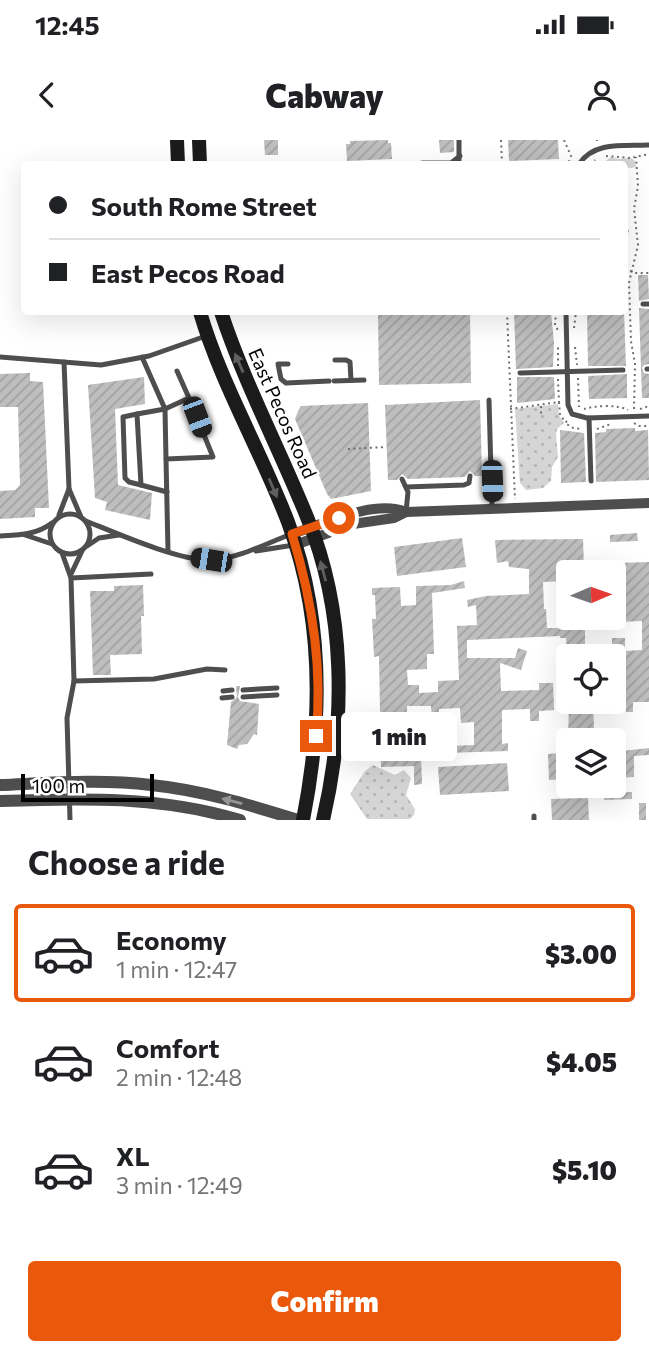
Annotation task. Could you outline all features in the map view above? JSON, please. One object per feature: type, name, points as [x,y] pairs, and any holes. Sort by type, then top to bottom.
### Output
[{"type":"main road","points":[[177,140],[178,161]]},
{"type":"main road","points":[[199,140],[200,161]]},
{"type":"main road","name":"East Pecos Road","points":[[202,315],[294,539],[312,614],[318,692],[314,760],[300,820]]},
{"type":"main road","points":[[212,315],[214,323],[223,317]]},
{"type":"main road","name":"East Pecos Road","points":[[223,317],[240,367],[313,533],[330,597],[338,655],[338,706],[335,750],[323,820]]},
{"type":"street","points":[[294,539],[353,524],[394,518],[406,512],[649,503]]},
{"type":"street","points":[[0,785],[126,782],[189,790],[300,820]]},
{"type":"street","points":[[0,801],[131,799],[204,810],[240,820]]},
{"type":"lane","points":[[459,140],[459,161]]},
{"type":"lane","points":[[581,161],[585,155],[601,147],[623,143],[649,145]]},
{"type":"lane","points":[[454,161],[460,156]]},
{"type":"lane","points":[[566,315],[568,405],[572,414],[589,418],[649,416]]},
{"type":"lane","points":[[0,357],[101,365],[142,357],[208,335]]},
{"type":"lane","points":[[142,357],[165,410],[168,551]]},
{"type":"lane","points":[[335,360],[350,362],[351,380]]},
{"type":"lane","points":[[64,362],[69,489],[91,533],[71,576]]},
{"type":"lane","points":[[288,363],[278,364],[281,379],[286,383],[364,380]]},
{"type":"lane","points":[[520,373],[623,370]]},
{"type":"lane","points":[[166,459],[213,457],[177,371]]},
{"type":"lane","points":[[166,492],[129,482],[125,478],[123,418],[165,410],[189,398]]},
{"type":"lane","points":[[489,400],[492,508]]},
{"type":"lane","points":[[137,414],[141,485]]},
{"type":"lane","points":[[589,418],[591,481]]},
{"type":"lane","points":[[405,487],[464,485],[469,483],[470,477]]},
{"type":"lane","points":[[402,479],[408,492],[406,512]]},
{"type":"lane","points":[[52,544],[50,531],[69,489]]},
{"type":"lane","points":[[0,536],[25,535],[44,529],[70,513],[119,535],[168,551],[211,560],[294,539]]},
{"type":"lane","points":[[25,535],[52,544],[62,553],[69,555],[84,549],[99,538],[119,535]]},
{"type":"lane","points":[[242,553],[294,539]]},
{"type":"lane","points":[[62,553],[71,576],[74,681],[67,718],[70,820]]},
{"type":"lane","points":[[71,576],[151,574]]},
{"type":"lane","points":[[74,681],[154,679],[207,669],[225,670]]},
{"type":"lane","points":[[223,691],[232,690]]},
{"type":"lane","points":[[243,693],[277,691]]},
{"type":"lane","points":[[222,698],[232,698]]},
{"type":"path","points":[[501,140],[502,161]]},
{"type":"path","points":[[564,140],[571,156],[569,161]]},
{"type":"path","points":[[594,161],[601,155],[636,157],[649,154]]},
{"type":"path","points":[[635,410],[631,272],[638,245],[634,209],[638,186],[636,157]]},
{"type":"path","points":[[632,186],[638,186]]},
{"type":"path","points":[[628,270],[649,273]]},
{"type":"path","points":[[507,315],[515,499]]},
{"type":"path","points":[[556,315],[555,325],[560,338]]},
{"type":"path","points":[[573,334],[576,315]]},
{"type":"path","points":[[560,344],[557,350],[559,414],[575,429],[618,424]]},
{"type":"path","points":[[573,344],[576,349],[580,408],[607,406],[635,410],[649,406]]},
{"type":"path","points":[[510,409],[559,402]]},
{"type":"path","points":[[541,405],[541,416]]},
{"type":"path","points":[[631,423],[649,426]]},
{"type":"path","points":[[348,449],[387,447]]},
{"type":"shaded area","points":[[611,157],[631,158],[636,167],[628,168],[628,161],[606,161]]},
{"type":"shaded area","points":[[558,404],[559,415],[564,423],[557,429],[558,457],[552,467],[551,481],[543,488],[526,490],[520,483],[515,409]]},
{"type":"shaded area","points":[[373,765],[395,775],[404,770],[411,778],[406,795],[415,809],[410,819],[367,819],[350,794],[365,771]]},
{"type":"building","points":[[264,140],[278,140],[278,155],[265,155]]},
{"type":"building","points":[[388,140],[388,143],[391,143],[392,159],[347,161],[346,144],[350,144],[350,141]]},
{"type":"building","points":[[439,140],[454,140],[454,152],[440,153]]},
{"type":"building","points":[[508,140],[558,140],[559,159],[509,161]]},
{"type":"building","points":[[638,275],[648,275],[649,299],[639,301]]},
{"type":"building","points":[[639,308],[649,309],[649,364],[642,368],[644,373],[649,374],[649,398],[642,398]]},
{"type":"building","points":[[378,315],[470,315],[471,383],[379,385]]},
{"type":"building","points":[[514,315],[551,315],[553,367],[516,369]]},
{"type":"building","points":[[587,315],[624,315],[626,366],[588,366]]},
{"type":"building","points":[[30,373],[30,381],[43,382],[49,508],[35,508],[35,517],[0,519],[0,491],[15,490],[20,485],[18,407],[0,407],[0,374]]},
{"type":"building","points":[[627,374],[627,398],[589,399],[588,376]]},
{"type":"building","points":[[144,377],[145,404],[115,409],[118,485],[152,493],[150,520],[105,510],[107,502],[95,498],[88,385]]},
{"type":"building","points":[[517,377],[554,377],[555,399],[517,403]]},
{"type":"building","points":[[480,400],[482,476],[475,476],[470,471],[465,477],[408,479],[402,474],[397,480],[388,480],[385,405]]},
{"type":"building","points":[[368,403],[371,491],[331,499],[295,419],[298,411],[301,406]]},
{"type":"building","points":[[635,428],[635,431],[648,430],[649,480],[596,482],[595,433],[606,432],[606,429]]},
{"type":"building","points":[[560,430],[584,433],[586,482],[561,483]]},
{"type":"building","points":[[637,533],[638,541],[610,542],[610,535]]},
{"type":"building","points":[[462,538],[466,567],[397,576],[394,547]]},
{"type":"building","points":[[583,539],[584,560],[556,560],[556,582],[543,582],[547,628],[585,630],[585,644],[566,644],[566,638],[560,636],[467,640],[467,658],[515,658],[518,648],[527,651],[521,670],[500,663],[501,691],[539,690],[539,683],[553,683],[554,710],[539,711],[539,721],[530,721],[530,709],[502,710],[502,744],[508,743],[508,751],[446,753],[446,746],[474,745],[474,722],[461,723],[460,708],[439,709],[439,720],[432,720],[431,706],[407,706],[407,722],[420,722],[422,784],[414,785],[414,766],[381,767],[379,656],[374,657],[372,619],[376,619],[372,588],[400,587],[401,606],[416,605],[416,586],[451,585],[464,581],[465,588],[432,593],[434,654],[427,654],[427,669],[407,670],[408,685],[419,685],[419,693],[438,692],[438,681],[459,680],[457,626],[477,625],[476,605],[468,607],[467,600],[486,596],[529,594],[529,569],[509,567],[508,561],[497,563],[495,540]]},
{"type":"building","points":[[649,562],[649,702],[633,702],[633,712],[626,712],[626,651],[642,650],[642,621],[626,622],[626,563]]},
{"type":"building","points":[[143,585],[142,654],[110,655],[111,675],[93,675],[90,591],[114,591],[114,586]]},
{"type":"building","points":[[612,638],[625,638],[625,644],[612,644]]},
{"type":"building","points":[[236,686],[240,686],[240,701],[259,704],[257,735],[254,734],[247,744],[239,745],[237,749],[227,745],[231,702],[237,697]]},
{"type":"building","points":[[569,714],[593,714],[594,728],[568,728]]},
{"type":"building","points":[[649,748],[649,755],[634,756],[634,777],[626,777],[626,751]]},
{"type":"building","points":[[556,753],[556,780],[549,780],[548,754]]},
{"type":"building","points":[[507,763],[509,791],[440,795],[438,767]]},
{"type":"building","points":[[626,792],[632,792],[632,799],[604,800],[626,798]]},
{"type":"building","points":[[588,798],[589,820],[552,820],[551,799]]},
{"type":"building","points":[[639,803],[646,803],[646,820],[639,820]]},
{"type":"route","points":[[316,736],[318,692],[315,639],[307,589],[292,534],[339,518]]}]
